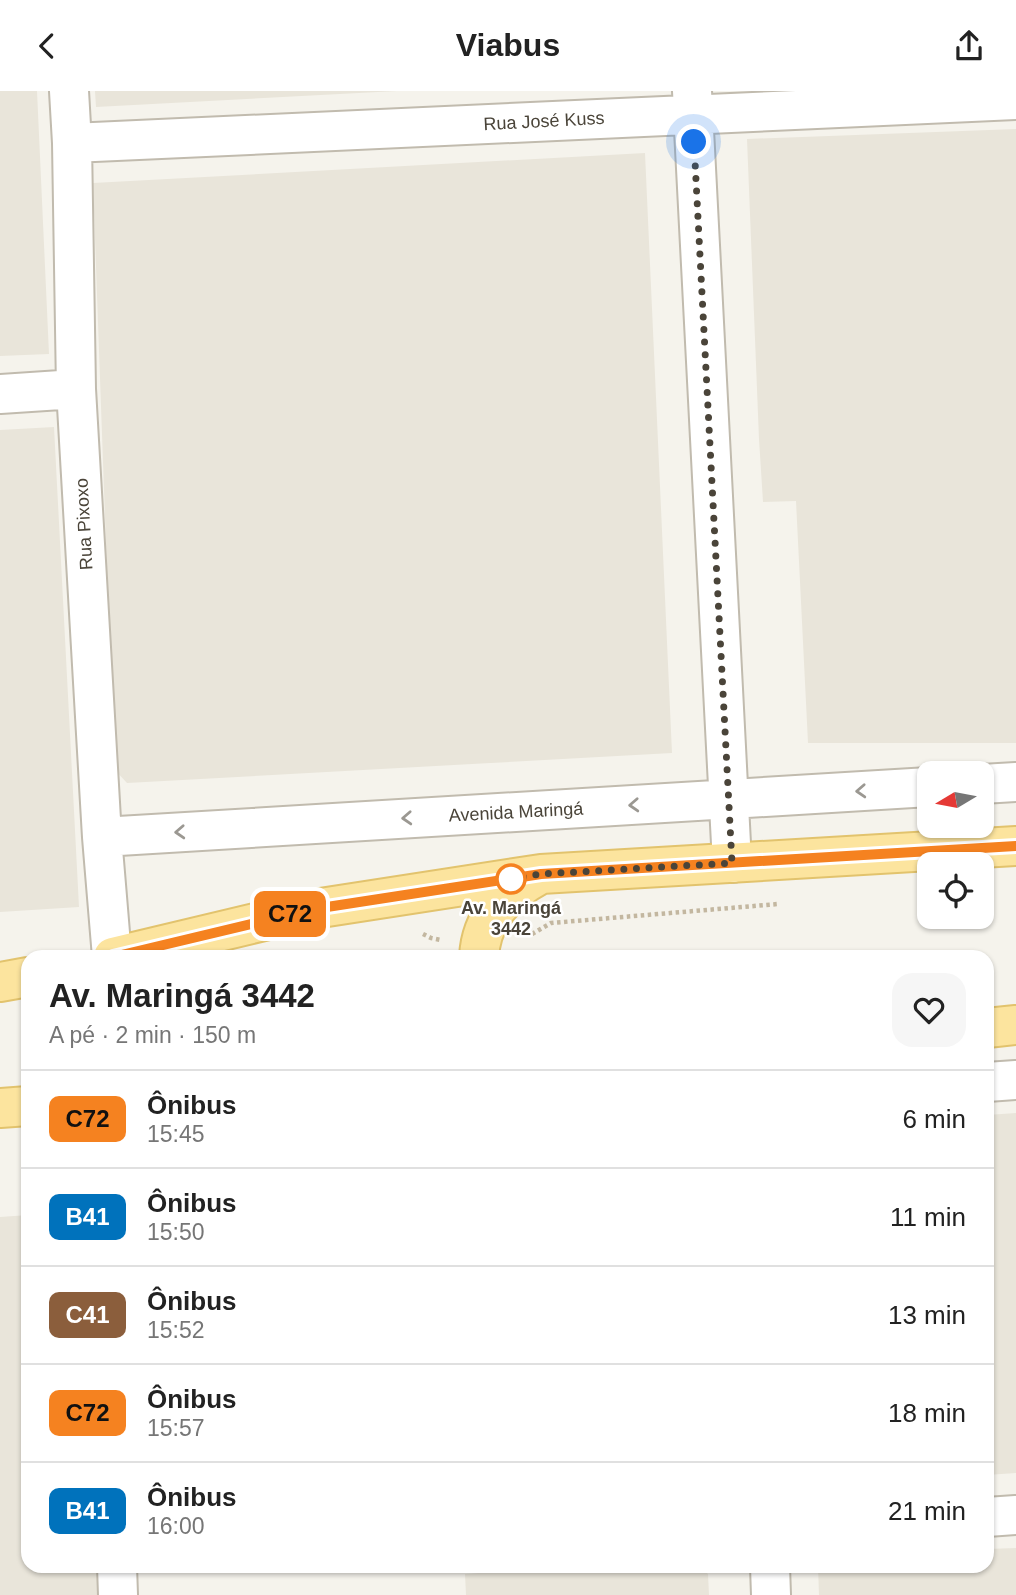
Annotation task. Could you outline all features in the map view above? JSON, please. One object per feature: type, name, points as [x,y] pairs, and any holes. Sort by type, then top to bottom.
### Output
[{"type":"main road","points":[[141,950],[314,909],[541,874],[1016,846]]},
{"type":"main road","points":[[479,950],[488,921],[507,896],[541,874]]},
{"type":"main road","points":[[0,982],[21,978]]},
{"type":"main road","points":[[994,1027],[1016,1025]]},
{"type":"main road","points":[[0,1108],[21,1106]]},
{"type":"street","name":"Rua Pixoxo","points":[[69,91],[76,389],[102,837],[111,950]]},
{"type":"street","name":"Rua José Kuss","points":[[72,143],[692,103],[1016,100]]},
{"type":"street","points":[[692,103],[732,863]]},
{"type":"street","points":[[0,394],[76,389]]},
{"type":"street","points":[[994,783],[1016,782]]},
{"type":"street","name":"Avenida Maringá","points":[[102,837],[917,788]]},
{"type":"street","points":[[994,1082],[1016,1080]]},
{"type":"street","points":[[994,1517],[1016,1515]]},
{"type":"street","points":[[117,1573],[118,1595]]},
{"type":"street","points":[[770,1573],[771,1595]]},
{"type":"path","points":[[528,936],[551,923],[781,904]]},
{"type":"shaded area","points":[[0,91],[37,91],[49,354],[0,356]]},
{"type":"shaded area","points":[[95,91],[397,91],[96,107]]},
{"type":"shaded area","points":[[1016,129],[1016,743],[808,743],[796,501],[763,502],[747,139]]},
{"type":"shaded area","points":[[645,153],[672,753],[127,783],[114,769],[93,183]]},
{"type":"shaded area","points":[[54,427],[79,907],[0,912],[0,430]]},
{"type":"shaded area","points":[[1016,1113],[1016,1473],[994,1475],[994,1115]]},
{"type":"shaded area","points":[[21,1216],[21,1573],[105,1573],[106,1595],[0,1595],[0,1217]]},
{"type":"shaded area","points":[[1016,1548],[1016,1595],[819,1595],[818,1573],[994,1573],[994,1549]]},
{"type":"shaded area","points":[[707,1573],[709,1595],[466,1595],[465,1574]]},
{"type":"bus line","name":"C72","points":[[142,950],[314,909],[541,874],[1016,846]]},
{"type":"place","name":"Av. Maringá 3442","points":[[511,879]]},
{"type":"route","points":[[511,879],[541,874],[732,863],[694,142]]}]
